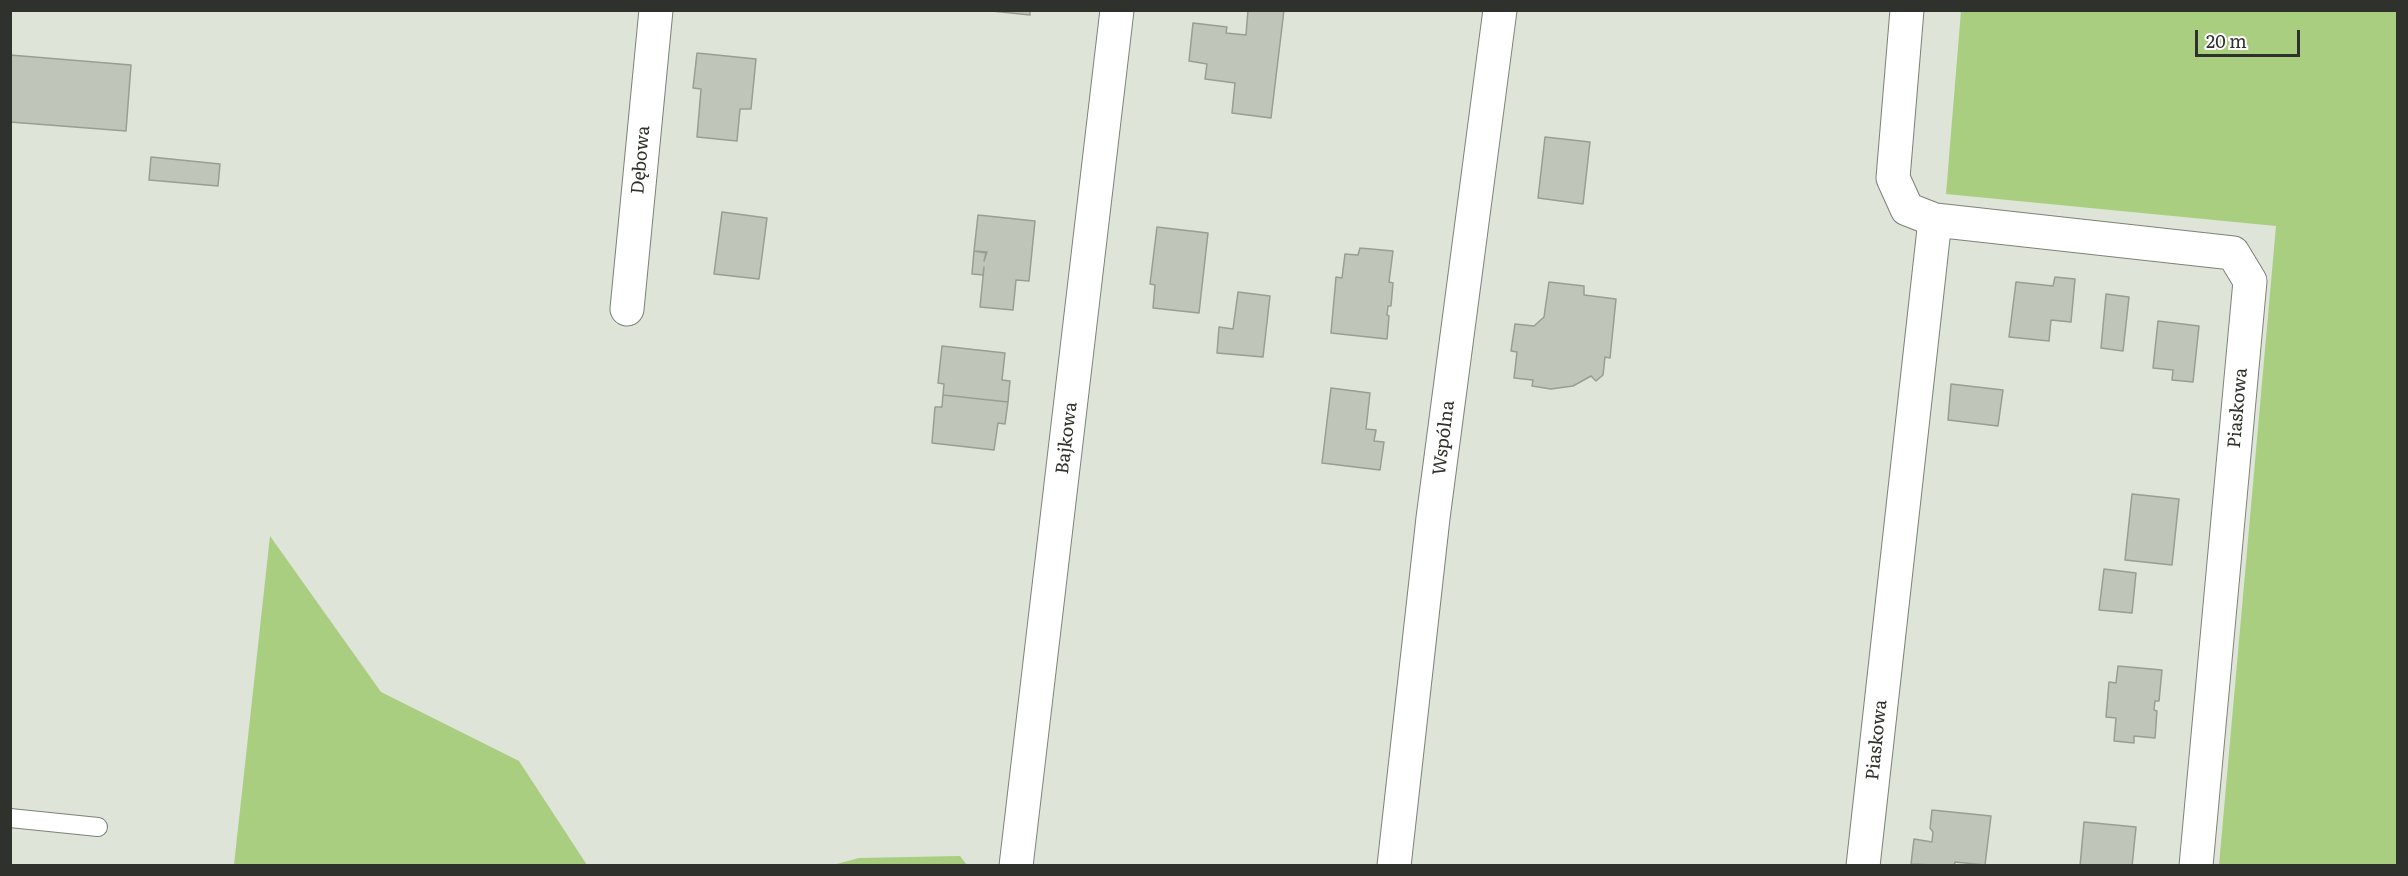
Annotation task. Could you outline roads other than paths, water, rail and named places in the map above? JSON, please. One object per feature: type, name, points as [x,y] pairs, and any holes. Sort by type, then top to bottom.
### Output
[{"type":"street","name":"Dębowa","points":[[627,309],[656,10]]},
{"type":"street","name":"Bajkowa","points":[[1016,866],[1118,10]]},
{"type":"street","name":"Wspólna","points":[[1394,866],[1433,518],[1500,10]]},
{"type":"street","name":"Piaskowa","points":[[1907,10],[1893,177],[1907,209],[1935,220],[2233,253],[2250,281],[2196,866]]},
{"type":"street","name":"Piaskowa","points":[[1863,866],[1935,220]]},
{"type":"lane","points":[[10,818],[98,826]]}]
